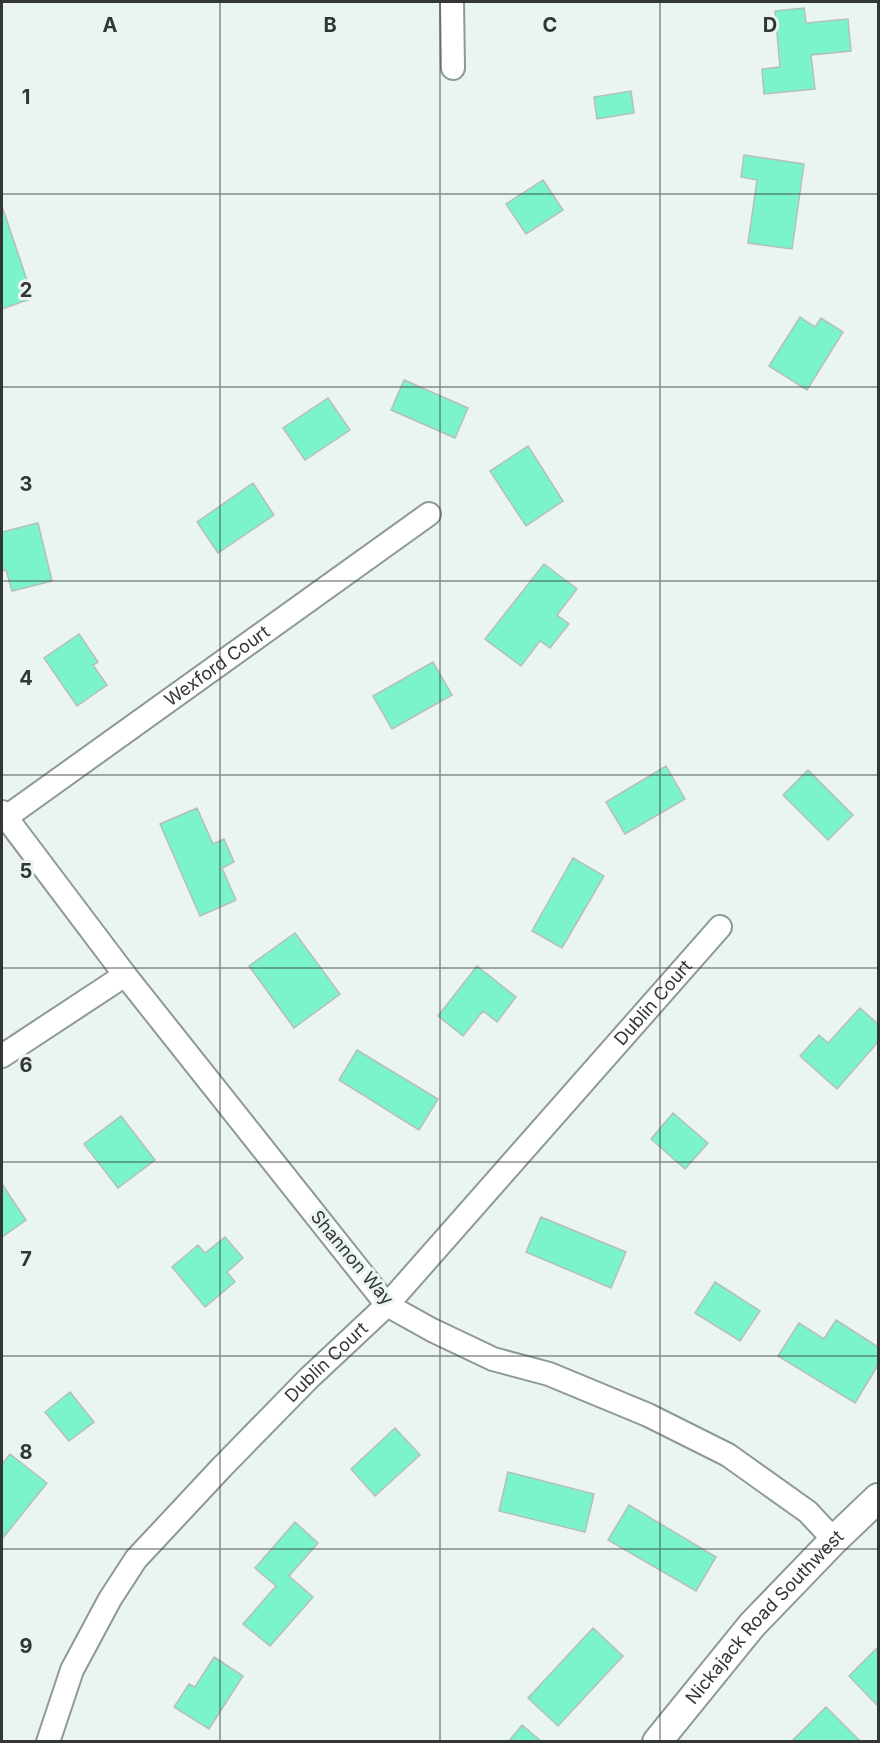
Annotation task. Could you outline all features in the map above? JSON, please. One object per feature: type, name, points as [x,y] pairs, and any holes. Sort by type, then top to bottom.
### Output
[{"type":"street","points":[[452,2],[453,68]]},
{"type":"street","name":"Wexford Court","points":[[3,815],[429,514]]},
{"type":"street","name":"Shannon Way","points":[[3,815],[125,975],[387,1305],[432,1330],[493,1359],[549,1374],[648,1415],[728,1455],[808,1512],[834,1540]]},
{"type":"street","name":"Dublin Court","points":[[48,1742],[72,1670],[110,1599],[136,1559],[309,1378],[387,1305],[720,927]]},
{"type":"street","points":[[2,1056],[125,975]]},
{"type":"street","name":"Nickajack Road Southwest","points":[[657,1742],[752,1626],[834,1540],[879,1498]]},
{"type":"building","points":[[804,8],[806,23],[848,19],[851,51],[811,55],[815,89],[764,94],[762,69],[780,67],[775,11]]},
{"type":"building","points":[[631,91],[634,113],[597,119],[594,97]]},
{"type":"building","points":[[744,155],[804,164],[792,249],[748,243],[757,180],[741,177]]},
{"type":"building","points":[[543,180],[563,210],[526,234],[506,204]]},
{"type":"building","points":[[2,206],[33,298],[2,309]]},
{"type":"building","points":[[800,317],[815,327],[821,318],[843,332],[807,390],[769,366]]},
{"type":"building","points":[[404,380],[468,408],[455,438],[391,410]]},
{"type":"building","points":[[328,398],[350,430],[305,460],[283,428]]},
{"type":"building","points":[[528,446],[563,501],[526,526],[490,471]]},
{"type":"building","points":[[253,483],[274,515],[218,553],[197,522]]},
{"type":"building","points":[[38,523],[52,581],[12,591],[6,570],[3,571],[2,532]]},
{"type":"building","points":[[544,564],[577,589],[557,615],[569,624],[550,648],[540,641],[521,666],[485,639]]},
{"type":"building","points":[[79,634],[98,662],[93,665],[107,685],[77,706],[44,658]]},
{"type":"building","points":[[433,662],[452,695],[392,729],[373,696]]},
{"type":"building","points":[[666,766],[685,799],[625,834],[606,802]]},
{"type":"building","points":[[808,770],[853,815],[828,840],[783,795]]},
{"type":"building","points":[[197,808],[213,844],[224,839],[234,862],[222,868],[236,900],[200,916],[160,824]]},
{"type":"building","points":[[573,858],[604,876],[562,948],[532,931]]},
{"type":"building","points":[[295,933],[340,994],[294,1028],[249,966]]},
{"type":"building","points":[[477,966],[516,997],[497,1022],[483,1011],[463,1036],[438,1016]]},
{"type":"building","points":[[860,1008],[878,1024],[878,1042],[837,1089],[800,1056],[819,1035],[828,1043]]},
{"type":"building","points":[[357,1050],[438,1099],[419,1130],[339,1080]]},
{"type":"building","points":[[673,1113],[708,1143],[685,1169],[651,1139]]},
{"type":"building","points":[[121,1116],[155,1160],[118,1188],[84,1144]]},
{"type":"building","points":[[2,1184],[26,1220],[2,1237]]},
{"type":"building","points":[[541,1217],[626,1252],[611,1288],[526,1252]]},
{"type":"building","points":[[225,1237],[243,1258],[227,1272],[235,1282],[205,1307],[172,1267],[198,1245],[205,1253]]},
{"type":"building","points":[[715,1282],[760,1311],[740,1341],[695,1313]]},
{"type":"building","points":[[836,1320],[878,1347],[878,1365],[855,1403],[778,1356],[799,1323],[824,1339]]},
{"type":"building","points":[[70,1392],[94,1422],[69,1441],[45,1412]]},
{"type":"building","points":[[395,1428],[420,1455],[375,1496],[351,1469]]},
{"type":"building","points":[[10,1454],[47,1483],[2,1539],[2,1464]]},
{"type":"building","points":[[508,1472],[594,1494],[585,1532],[499,1511]]},
{"type":"building","points":[[629,1505],[716,1557],[696,1591],[608,1540]]},
{"type":"building","points":[[295,1522],[318,1543],[289,1576],[313,1597],[270,1646],[243,1624],[276,1586],[255,1568]]},
{"type":"building","points":[[593,1628],[623,1656],[558,1726],[528,1698]]},
{"type":"building","points":[[878,1647],[878,1703],[877,1705],[849,1676]]},
{"type":"building","points":[[214,1657],[243,1676],[209,1729],[174,1707],[189,1684],[195,1687]]},
{"type":"building","points":[[826,1707],[861,1742],[791,1742]]},
{"type":"building","points":[[522,1725],[542,1742],[508,1742]]}]
